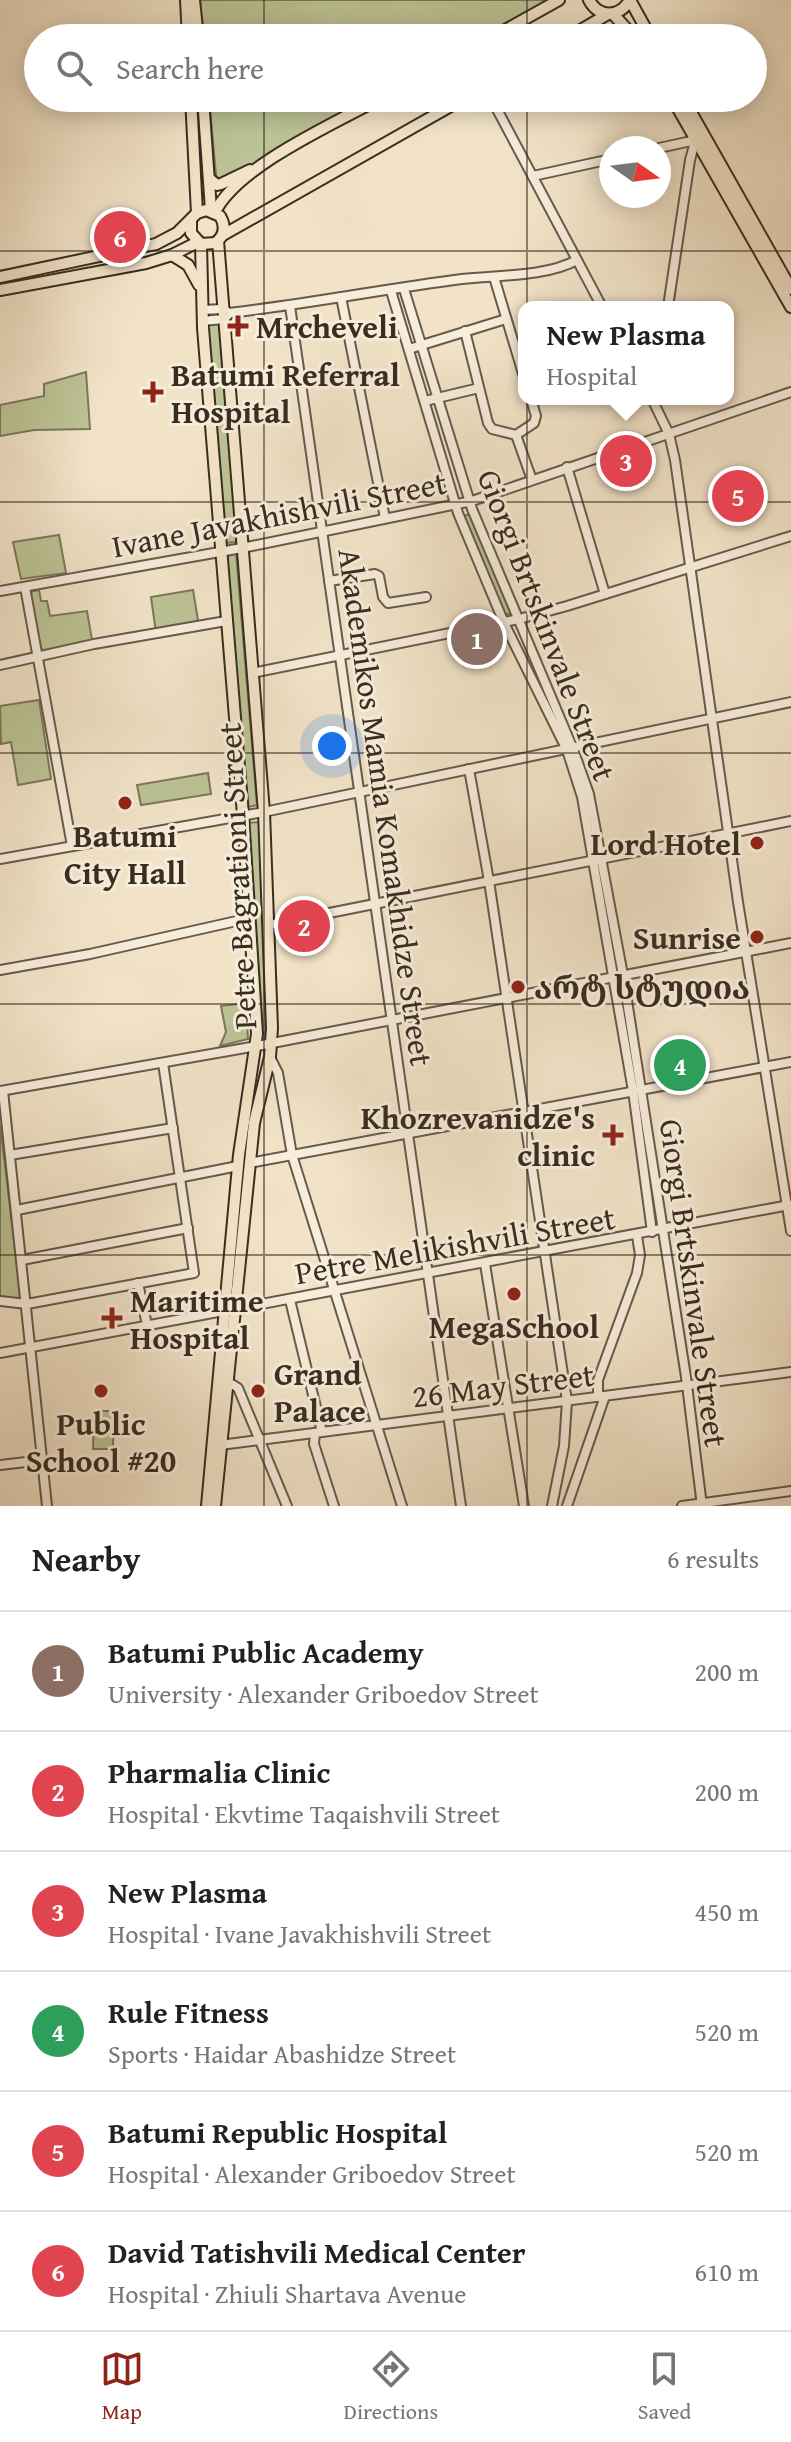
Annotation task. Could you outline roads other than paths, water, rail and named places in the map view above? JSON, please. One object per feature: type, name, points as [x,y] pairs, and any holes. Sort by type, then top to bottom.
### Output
[{"type":"main road","points":[[186,0],[187,24]]},
{"type":"main road","points":[[194,0],[197,24]]},
{"type":"main road","points":[[516,24],[559,0]]},
{"type":"main road","points":[[589,0],[593,8],[610,14],[620,24]]},
{"type":"main road","points":[[592,24],[626,7],[630,0]]},
{"type":"main road","points":[[630,0],[643,24]]},
{"type":"main road","points":[[191,112],[194,218],[191,233],[200,243],[208,245],[440,112]]},
{"type":"main road","points":[[204,112],[213,211],[224,222],[220,238]]},
{"type":"main road","points":[[211,180],[217,185],[221,184],[356,112]]},
{"type":"main road","points":[[680,112],[791,307]]},
{"type":"main road","points":[[690,112],[791,289]]},
{"type":"main road","points":[[0,277],[156,244],[177,233],[194,218],[213,211],[221,200],[266,162]]},
{"type":"main road","name":"Petre Bagrationi Street","points":[[220,238],[264,812],[269,925],[272,1042],[244,1165]]},
{"type":"main road","points":[[0,290],[146,263],[200,243]]},
{"type":"main road","name":"Petre Bagrationi Street","points":[[200,243],[202,316],[243,815],[257,1046],[245,1108],[244,1165],[231,1310],[207,1506]]},
{"type":"main road","points":[[172,255],[188,265],[196,275],[202,296]]},
{"type":"main road","name":"Petre Bagrationi Street","points":[[215,1506],[231,1310]]},
{"type":"street","points":[[499,112],[599,301]]},
{"type":"street","points":[[669,301],[698,126]]},
{"type":"street","points":[[671,145],[696,140]]},
{"type":"street","points":[[533,176],[599,162]]},
{"type":"street","points":[[202,316],[494,277],[568,265],[577,260]]},
{"type":"street","points":[[494,277],[518,358]]},
{"type":"street","name":"Giorgi Brtskinvale Street","points":[[404,289],[469,502],[589,794],[597,859],[663,1230],[702,1505]]},
{"type":"street","name":"Giorgi Brtskinvale Street","points":[[391,291],[455,505],[504,623],[570,749]]},
{"type":"street","points":[[341,297],[385,518]]},
{"type":"street","name":"Akademikos Mamia Komakhidze Street","points":[[290,306],[461,1506]]},
{"type":"street","points":[[409,349],[506,319]]},
{"type":"street","points":[[465,331],[492,429],[516,435],[534,423],[536,416],[533,405]]},
{"type":"street","points":[[425,401],[479,388]]},
{"type":"street","name":"Ivane Javakhishvili Street","points":[[0,591],[242,548],[469,502],[791,392]]},
{"type":"street","points":[[655,405],[669,434],[791,1231]]},
{"type":"street","points":[[516,435],[532,480]]},
{"type":"street","points":[[567,467],[605,594]]},
{"type":"street","points":[[252,673],[504,623],[791,536]]},
{"type":"street","points":[[329,581],[375,574],[379,576],[383,597],[388,603],[426,597]]},
{"type":"street","points":[[25,587],[72,846]]},
{"type":"street","points":[[0,665],[226,621]]},
{"type":"street","points":[[0,859],[264,812],[791,702]]},
{"type":"street","points":[[469,769],[507,997],[567,1401],[564,1446],[552,1506]]},
{"type":"street","points":[[269,925],[791,821]]},
{"type":"street","points":[[0,970],[90,954],[250,918]]},
{"type":"street","points":[[47,1506],[17,1210],[1,1091],[257,1046],[791,943]]},
{"type":"street","points":[[270,1057],[278,1073],[292,1155],[402,1506]]},
{"type":"street","points":[[17,1210],[637,1089],[791,1062]]},
{"type":"street","points":[[0,1301],[27,1304],[194,1273],[163,1063]]},
{"type":"street","name":"Giorgi Brtskinvale Street","points":[[637,1089],[652,1232]]},
{"type":"street","points":[[10,1155],[173,1128]]},
{"type":"street","name":"Petre Melikishvili Street","points":[[0,1353],[637,1236],[789,1205]]},
{"type":"street","points":[[22,1260],[188,1228]]},
{"type":"street","points":[[567,1506],[602,1396],[598,1380],[637,1273],[640,1255],[637,1236]]},
{"type":"street","points":[[485,1264],[524,1506]]},
{"type":"street","points":[[138,1283],[147,1325]]},
{"type":"street","points":[[290,1300],[319,1433],[314,1444],[334,1506]]},
{"type":"street","name":"26 May Street","points":[[220,1445],[791,1372]]},
{"type":"street","points":[[227,1381],[238,1388],[287,1506]]},
{"type":"street","points":[[0,1465],[43,1460]]},
{"type":"street","points":[[682,1506],[791,1491]]},
{"type":"place","name":"David Tatishvili Medical Center","points":[[120,237]]},
{"type":"place","name":"Mrcheveli","points":[[238,326]]},
{"type":"place","name":"Batumi Referral Hospital","points":[[153,392]]},
{"type":"place","name":"New Plasma","points":[[626,461]]},
{"type":"place","name":"Batumi Republic Hospital","points":[[738,496]]},
{"type":"place","name":"Batumi Public Academy","points":[[477,639]]},
{"type":"place","name":"Batumi City Hall","points":[[125,803]]},
{"type":"place","name":"Lord Hotel","points":[[757,843]]},
{"type":"place","name":"Pharmalia Clinic","points":[[304,926]]},
{"type":"place","name":"Sunrise","points":[[757,937]]},
{"type":"place","name":"არტ სტუდია","points":[[518,987]]},
{"type":"place","name":"Rule Fitness","points":[[680,1065]]},
{"type":"place","name":"Khozrevanidze's clinic","points":[[613,1135]]},
{"type":"place","name":"MegaSchool","points":[[514,1294]]},
{"type":"place","name":"Maritime Hospital","points":[[112,1318]]},
{"type":"place","name":"Public School #20","points":[[101,1391]]},
{"type":"place","name":"Grand Palace","points":[[258,1391]]}]
